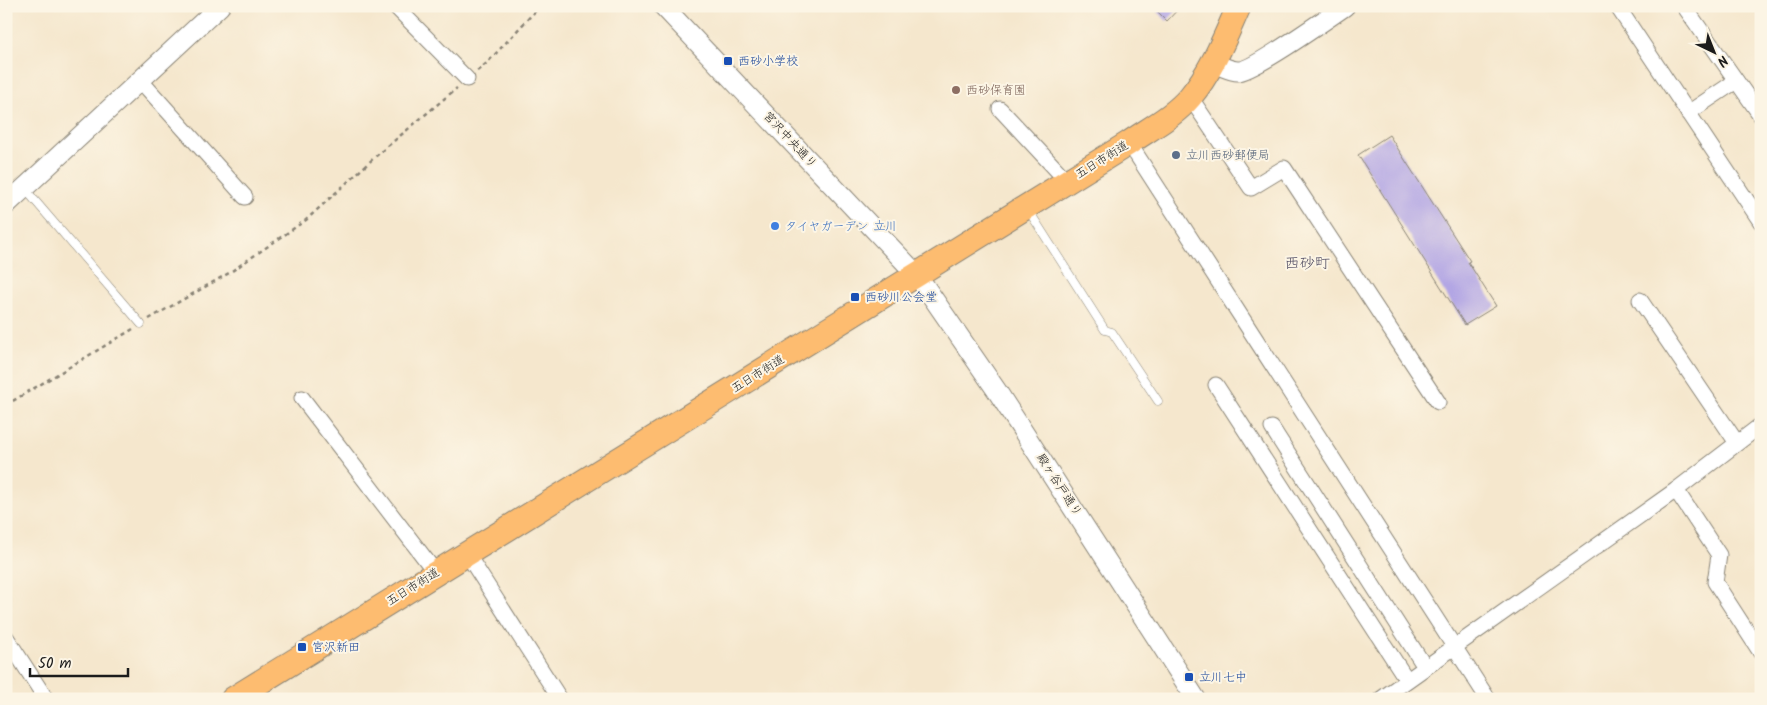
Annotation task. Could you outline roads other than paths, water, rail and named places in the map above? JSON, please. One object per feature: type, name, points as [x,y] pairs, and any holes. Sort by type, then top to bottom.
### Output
[{"type":"main road","name":"五日市街道","points":[[234,699],[1129,143],[1190,97],[1212,63],[1239,6]]},
{"type":"street","points":[[6,205],[220,6]]},
{"type":"street","points":[[395,6],[467,80]]},
{"type":"street","name":"宮沢中央通り","points":[[663,6],[916,275]]},
{"type":"street","points":[[1212,63],[1238,72],[1244,70],[1345,6]]},
{"type":"street","points":[[1617,6],[1761,222]]},
{"type":"street","points":[[1684,6],[1761,116]]},
{"type":"street","points":[[140,80],[206,146],[245,196]]},
{"type":"street","points":[[1688,113],[1736,81]]},
{"type":"street","points":[[1190,97],[1251,188],[1284,168],[1438,402]]},
{"type":"street","points":[[1000,109],[1067,181]]},
{"type":"street","points":[[1129,143],[1455,645],[1488,699]]},
{"type":"street","name":"殿ヶ谷戸通り","points":[[916,275],[997,391],[1196,699]]},
{"type":"street","points":[[1640,300],[1737,443]]},
{"type":"street","points":[[1216,385],[1407,680]]},
{"type":"street","points":[[302,398],[436,572]]},
{"type":"street","points":[[1381,699],[1676,490],[1761,425]]},
{"type":"street","points":[[1272,428],[1425,667]]},
{"type":"street","points":[[1279,482],[1299,470]]},
{"type":"street","points":[[1676,490],[1719,555],[1715,582],[1761,653]]},
{"type":"street","points":[[466,554],[560,699]]},
{"type":"street","points":[[6,637],[46,699]]},
{"type":"lane","points":[[25,188],[141,324]]},
{"type":"lane","points":[[1026,206],[1105,330],[1112,332],[1158,401]]},
{"type":"place","name":"西砂小学校","points":[[728,61]]},
{"type":"place","name":"西砂保育園","points":[[956,90]]},
{"type":"place","name":"立川西砂郵便局","points":[[1176,155]]},
{"type":"place","name":"タイヤガーデン 立川","points":[[775,226]]},
{"type":"place","name":"西砂川公会堂","points":[[855,297]]},
{"type":"place","name":"宮沢新田","points":[[302,647]]},
{"type":"place","name":"立川七中","points":[[1189,677]]},
{"type":"district","name":"西砂町","points":[[1307,264]]}]
